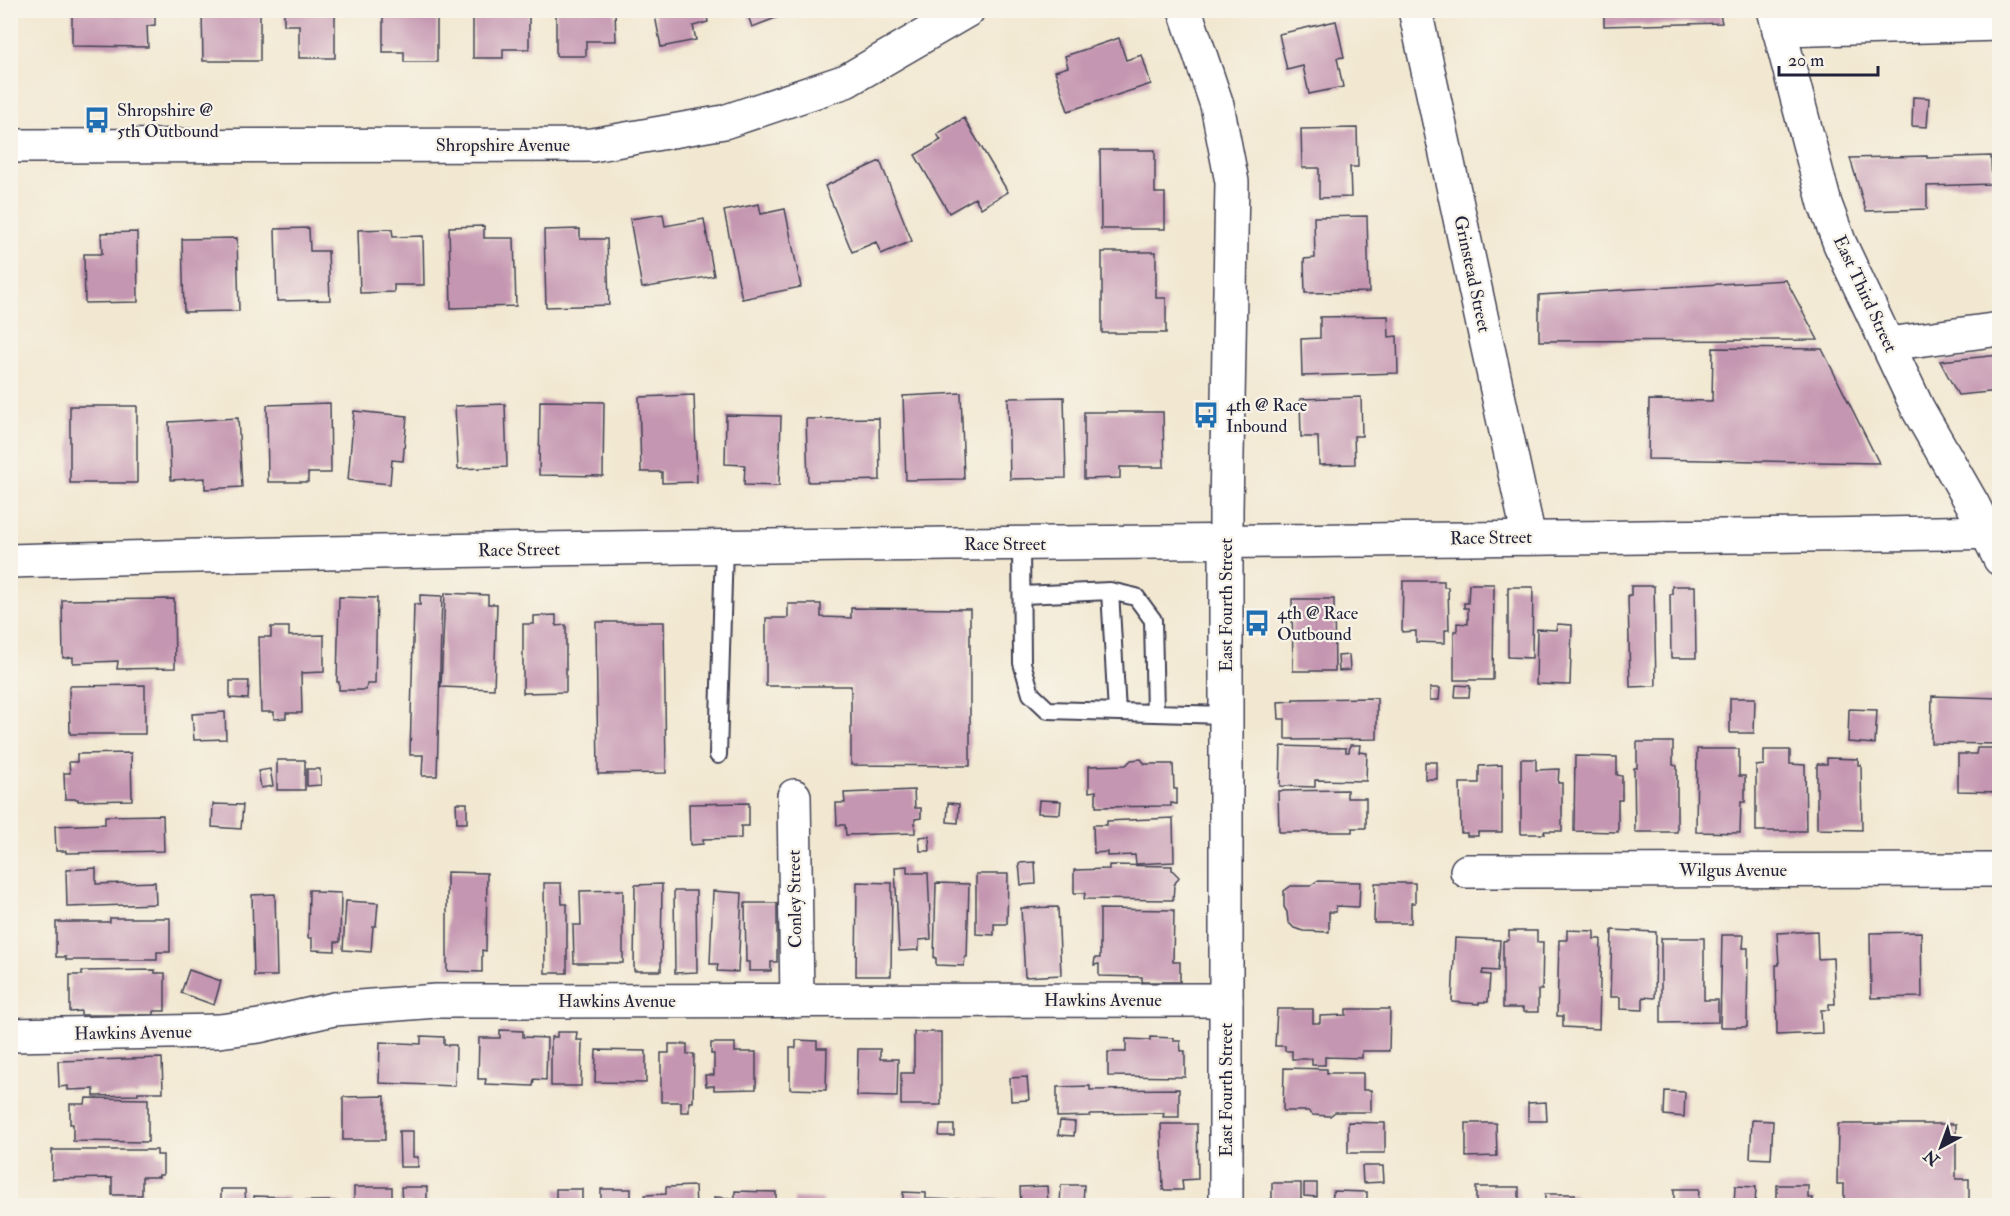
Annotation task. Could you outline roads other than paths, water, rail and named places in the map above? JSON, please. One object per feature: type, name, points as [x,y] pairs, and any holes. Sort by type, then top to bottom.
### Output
[{"type":"street","name":"Shropshire Avenue","points":[[10,146],[592,145],[724,122],[846,81],[968,10]]},
{"type":"street","name":"East Fourth Street","points":[[1185,10],[1217,105],[1232,182],[1226,542],[1226,1206]]},
{"type":"street","name":"Grinstead Street","points":[[1415,10],[1529,538]]},
{"type":"street","points":[[1777,20],[2000,24]]},
{"type":"street","name":"East Third Street","points":[[1777,20],[1825,204],[1840,244],[1918,409],[1995,541]]},
{"type":"street","points":[[1888,344],[2000,329]]},
{"type":"street","name":"Race Street","points":[[10,561],[724,546],[1529,538],[1995,541]]},
{"type":"street","name":"Conley Street","points":[[794,796],[797,1001]]},
{"type":"street","name":"Wilgus Avenue","points":[[1467,871],[2000,870]]},
{"type":"street","name":"Hawkins Avenue","points":[[10,1035],[219,1031],[260,1026],[334,1009],[436,1001],[1226,1000]]},
{"type":"lane","points":[[1021,544],[1022,663],[1031,694],[1048,710],[1226,715]]},
{"type":"lane","points":[[718,755],[724,546]]},
{"type":"lane","points":[[1023,595],[1110,591],[1136,597],[1153,620],[1155,713]]},
{"type":"lane","points":[[1110,591],[1117,712]]},
{"type":"place","name":"Shropshire @ 5th Outbound","points":[[97,120]]},
{"type":"place","name":"4th @ Race Inbound","points":[[1206,415]]},
{"type":"place","name":"4th @ Race Outbound","points":[[1257,623]]}]
